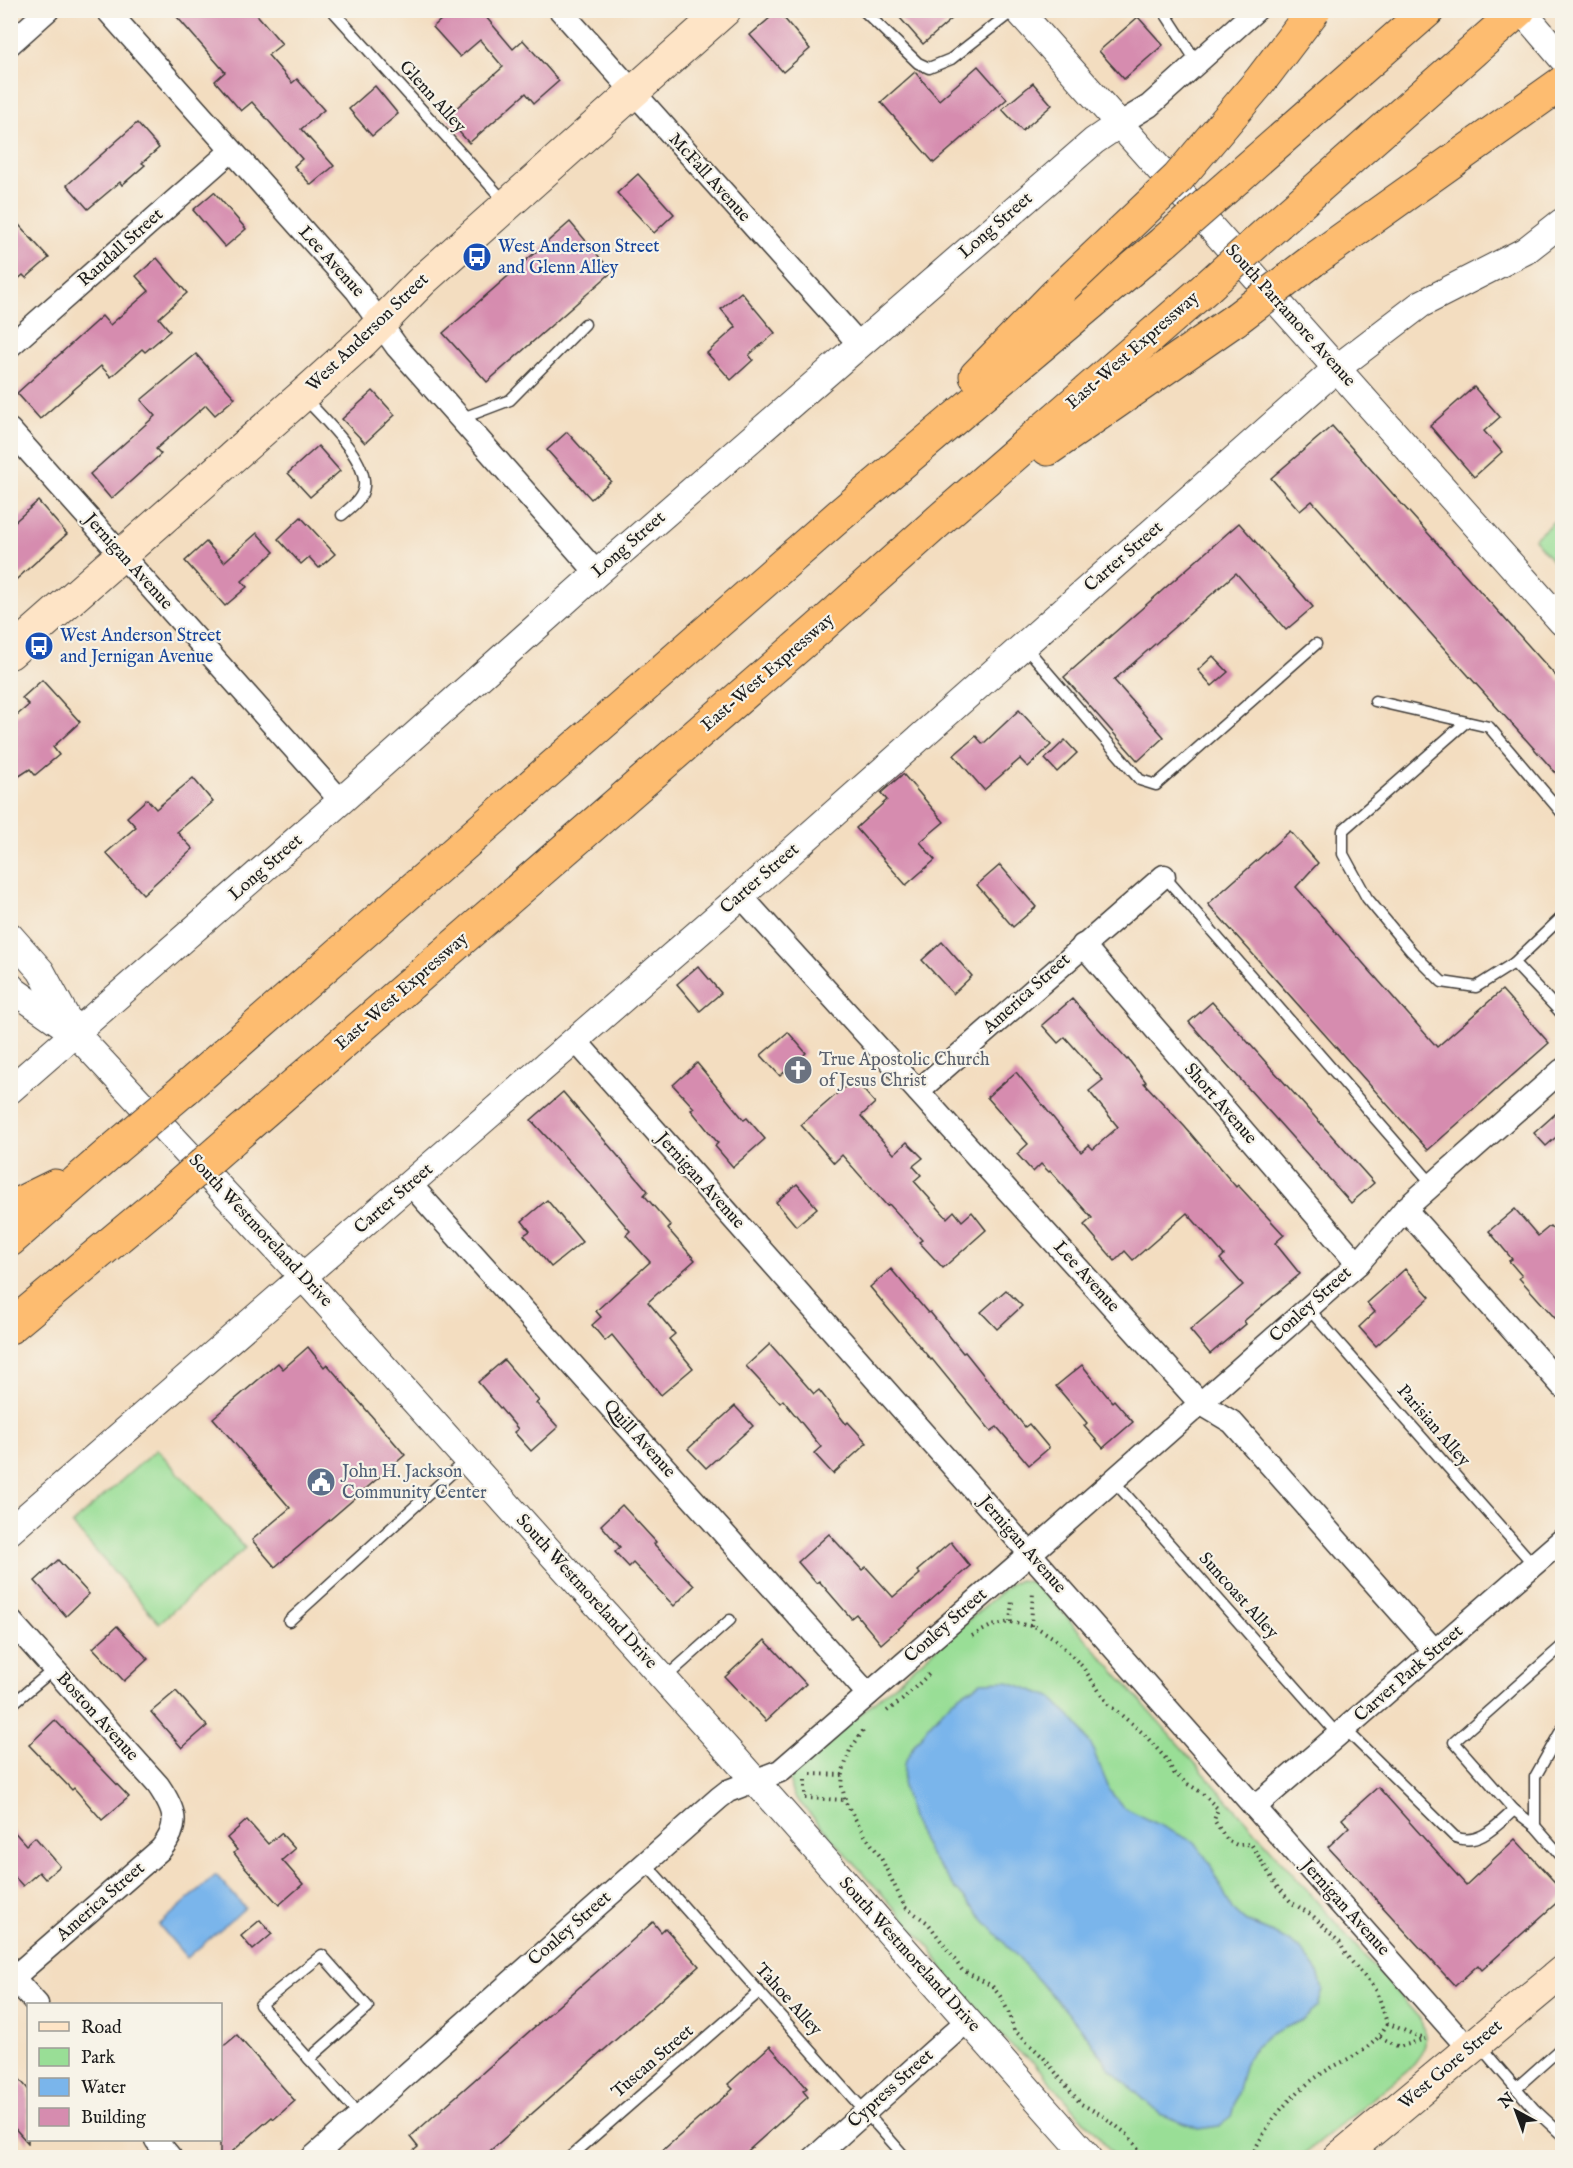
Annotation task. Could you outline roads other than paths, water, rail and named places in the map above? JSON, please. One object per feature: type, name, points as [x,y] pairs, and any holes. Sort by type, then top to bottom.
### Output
[{"type":"highway","points":[[840,515],[1062,288],[1178,178],[1260,81],[1314,10]]},
{"type":"highway","points":[[10,1240],[840,515],[1165,241],[1428,10]]},
{"type":"highway","name":"East-West Expressway","points":[[10,1327],[231,1141],[818,629],[1520,10]]},
{"type":"highway","points":[[943,517],[1066,437],[1236,319],[1312,261],[1551,91]]},
{"type":"highway","points":[[10,1208],[104,1158]]},
{"type":"main road","name":"West Anderson Street","points":[[10,653],[303,395],[380,324],[423,280],[725,10]]},
{"type":"main road","name":"West Gore Street","points":[[1339,2157],[1563,1972]]},
{"type":"street","points":[[10,44],[48,10]]},
{"type":"street","name":"Lee Avenue","points":[[107,10],[365,299],[397,347],[597,573]]},
{"type":"street","name":"McFall Avenue","points":[[560,10],[860,345]]},
{"type":"street","name":"South Parramore Avenue","points":[[1016,10],[1563,622]]},
{"type":"street","name":"Long Street","points":[[10,1090],[341,801],[597,573],[1094,141],[1149,106],[1256,10]]},
{"type":"street","points":[[1520,10],[1563,58]]},
{"type":"street","name":"Randall Street","points":[[10,346],[231,151]]},
{"type":"street","name":"Carter Street","points":[[10,1532],[741,896],[1337,368],[1421,304],[1525,251],[1563,222]]},
{"type":"street","name":"Carter Street","points":[[1525,251],[1563,242]]},
{"type":"street","name":"Jernigan Avenue","points":[[10,430],[341,801]]},
{"type":"street","name":"America Street","points":[[918,1091],[1164,876]]},
{"type":"street","name":"Lee Avenue","points":[[741,896],[1200,1404],[1232,1422],[1435,1652]]},
{"type":"street","name":"South Westmoreland Drive","points":[[10,936],[41,971],[76,1034]]},
{"type":"street","name":"Short Avenue","points":[[1083,945],[1358,1263]]},
{"type":"street","name":"South Westmoreland Drive","points":[[10,986],[76,1034],[303,1277],[1089,2157]]},
{"type":"street","name":"Jernigan Avenue","points":[[575,1040],[1255,1807],[1473,2046]]},
{"type":"street","name":"Conley Street","points":[[312,2157],[728,1791],[780,1771],[1030,1554],[1358,1263],[1405,1209],[1563,1070]]},
{"type":"street","name":"Quill Avenue","points":[[411,1185],[868,1694]]},
{"type":"street","points":[[1405,1209],[1563,1386]]},
{"type":"street","name":"Carver Park Street","points":[[1255,1807],[1563,1540]]},
{"type":"street","name":"Boston Avenue","points":[[10,1620],[158,1785],[169,1801],[175,1818]]},
{"type":"street","name":"America Street","points":[[12,1976],[161,1850],[172,1836],[175,1818]]},
{"type":"street","points":[[12,1976],[36,2003]]},
{"type":"street","name":"Cypress Street","points":[[814,2157],[968,2020]]},
{"type":"street","points":[[158,2141],[171,2157]]},
{"type":"lane","name":"Glenn Alley","points":[[332,10],[507,205]]},
{"type":"lane","points":[[863,10],[918,63],[929,68],[951,59],[1016,10]]},
{"type":"lane","points":[[1163,10],[1198,64]]},
{"type":"lane","points":[[460,420],[510,400],[585,324]]},
{"type":"lane","points":[[303,395],[352,452],[362,471],[364,485],[362,494],[356,503],[342,515]]},
{"type":"lane","points":[[1024,645],[1140,780],[1156,785],[1316,644]]},
{"type":"lane","points":[[1375,701],[1489,727],[1563,813]]},
{"type":"lane","points":[[1466,722],[1343,830],[1343,854],[1367,898],[1411,951],[1442,982],[1476,987],[1514,963],[1563,917]]},
{"type":"lane","points":[[1164,876],[1432,1185]]},
{"type":"lane","points":[[1514,963],[1563,1014]]},
{"type":"lane","name":"Parisian Alley","points":[[1308,1308],[1534,1565]]},
{"type":"lane","points":[[289,1621],[466,1459]]},
{"type":"lane","name":"Suncoast Alley","points":[[1113,1480],[1342,1732],[1455,1838],[1479,1839],[1514,1810]]},
{"type":"lane","points":[[664,1679],[730,1620]]},
{"type":"lane","points":[[1563,1646],[1454,1742],[1514,1810],[1535,1826],[1563,1857]]},
{"type":"lane","points":[[10,1706],[54,1669]]},
{"type":"lane","points":[[1535,1826],[1535,1776],[1563,1729]]},
{"type":"lane","name":"Tahoe Alley","points":[[645,1863],[906,2157]]},
{"type":"lane","points":[[309,2059],[368,2007],[322,1955],[260,2005],[360,2116]]},
{"type":"lane","name":"Tuscan Street","points":[[569,2157],[759,1992]]},
{"type":"lane","points":[[1473,2046],[1534,2109],[1563,2135]]},
{"type":"lane","points":[[1516,2088],[1563,2047]]},
{"type":"water","points":[[1006,1681],[1051,1697],[1077,1723],[1091,1745],[1110,1791],[1123,1807],[1194,1842],[1209,1862],[1232,1909],[1245,1921],[1301,1949],[1317,1970],[1323,1989],[1318,2007],[1303,2020],[1271,2034],[1253,2049],[1244,2066],[1231,2117],[1219,2126],[1198,2129],[1160,2114],[1110,2069],[1089,2038],[1068,2013],[955,1888],[929,1854],[911,1818],[903,1787],[904,1764],[914,1745],[952,1700],[981,1682]]},
{"type":"water","points":[[216,1875],[245,1908],[187,1958],[159,1925]]},
{"type":"place","name":"West Anderson Street and Glenn Alley","points":[[477,257]]},
{"type":"place","name":"West Anderson Street and Jernigan Avenue","points":[[39,646]]},
{"type":"place","name":"True Apostolic Church of Jesus Christ","points":[[798,1070]]},
{"type":"place","name":"John H. Jackson Community Center","points":[[321,1482]]}]
